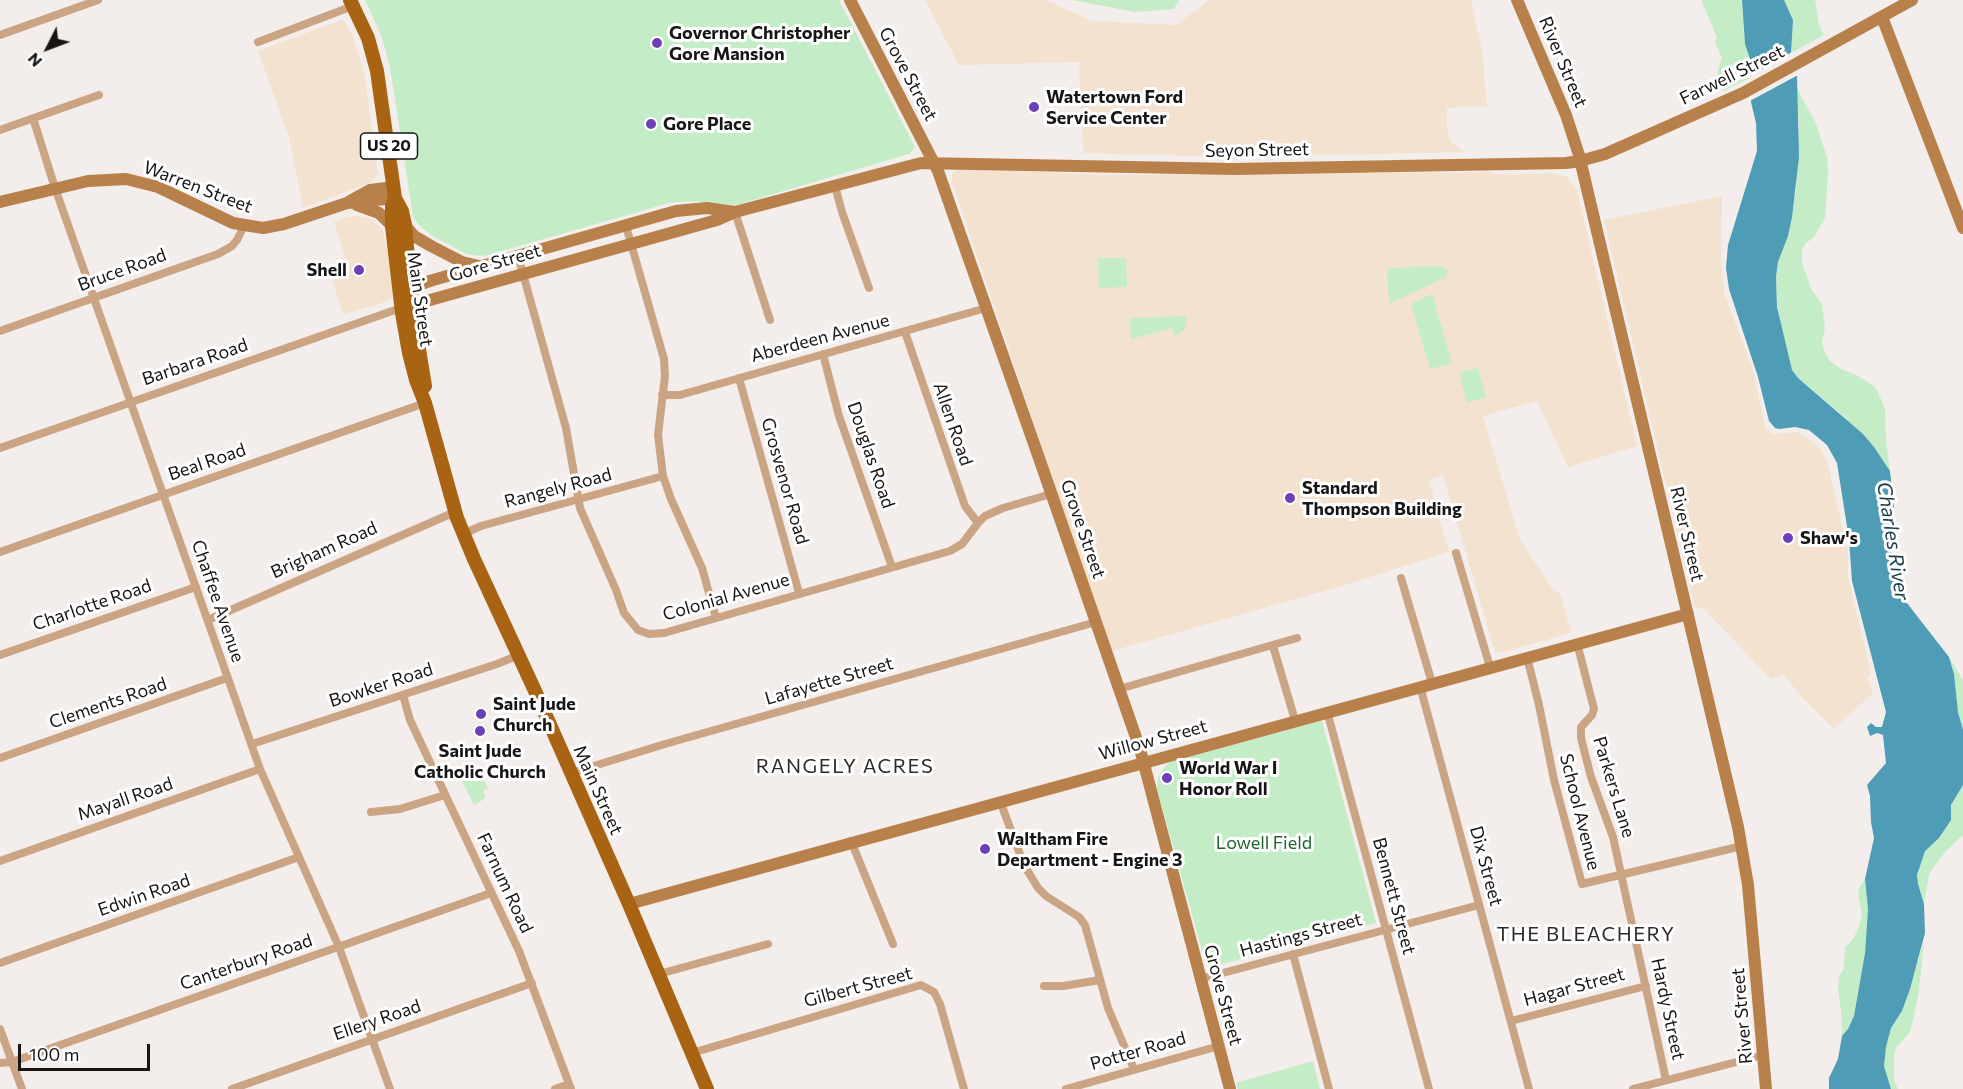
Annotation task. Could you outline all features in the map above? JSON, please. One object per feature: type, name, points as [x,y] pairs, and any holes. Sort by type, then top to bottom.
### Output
[{"type":"main road","name":"Main Street","points":[[352,3],[368,38],[377,70],[395,192],[392,207],[411,290],[406,306]]},
{"type":"main road","name":"Main Street","points":[[398,226],[406,306],[422,362],[425,403],[455,512],[629,904],[707,1089]]},
{"type":"street","points":[[0,35],[98,0]]},
{"type":"street","name":"Grove Street","points":[[850,0],[934,162],[1096,622],[1142,762],[1230,1089]]},
{"type":"street","name":"River Street","points":[[1517,0],[1566,115],[1580,161],[1742,846],[1748,885],[1766,1089]]},
{"type":"street","name":"Farwell Street","points":[[1580,161],[1605,154],[1743,93],[1912,0]]},
{"type":"street","points":[[258,42],[352,3]]},
{"type":"street","points":[[1882,17],[1963,228]]},
{"type":"street","points":[[0,130],[99,94]]},
{"type":"street","name":"Chaffee Avenue","points":[[33,118],[93,298],[260,769],[339,947],[390,1089]]},
{"type":"street","name":"Seyon Street","points":[[934,162],[1234,169],[1566,164],[1580,161]]},
{"type":"street","name":"Gore Street","points":[[406,306],[717,220],[735,212],[916,164],[934,162]]},
{"type":"street","name":"Warren Street","points":[[0,202],[88,181],[114,178],[136,180],[158,186],[244,226],[263,228],[273,227],[347,203],[395,192]]},
{"type":"street","points":[[835,186],[869,288]]},
{"type":"street","points":[[347,203],[375,211],[445,254],[480,267]]},
{"type":"street","name":"Gore Street","points":[[411,290],[428,282],[692,208],[716,208],[735,212]]},
{"type":"street","points":[[735,212],[770,320]]},
{"type":"street","name":"Bruce Road","points":[[0,331],[225,250],[237,240],[244,226]]},
{"type":"street","points":[[626,226],[663,359],[664,376],[658,435],[663,476],[702,568],[716,618]]},
{"type":"street","name":"Colonial Avenue","points":[[518,256],[568,438],[577,500],[624,614],[638,630],[649,634],[664,633],[956,548],[967,539],[978,523],[994,512],[1051,494]]},
{"type":"street","name":"Barbara Road","points":[[0,448],[406,306]]},
{"type":"street","name":"Aberdeen Avenue","points":[[662,395],[680,395],[986,308]]},
{"type":"street","name":"Allen Road","points":[[905,332],[965,506],[978,523]]},
{"type":"street","name":"Douglas Road","points":[[823,354],[841,423],[892,567]]},
{"type":"street","name":"Grosvenor Road","points":[[739,378],[799,594]]},
{"type":"street","name":"Beal Road","points":[[0,552],[425,403]]},
{"type":"street","name":"Rangely Road","points":[[463,534],[481,526],[663,476]]},
{"type":"street","name":"Brigham Road","points":[[208,620],[455,512]]},
{"type":"street","points":[[1456,553],[1490,667]]},
{"type":"street","name":"Dix Street","points":[[1401,578],[1479,904],[1529,1089]]},
{"type":"street","name":"Charlotte Road","points":[[0,656],[196,587]]},
{"type":"street","name":"Willow Street","points":[[629,904],[851,841],[1688,614]]},
{"type":"street","name":"Lafayette Street","points":[[571,772],[1096,622]]},
{"type":"street","points":[[1119,689],[1297,638]]},
{"type":"street","name":"Parkers Lane","points":[[1578,643],[1594,709],[1592,715],[1581,726],[1581,738],[1595,788],[1610,824],[1623,875]]},
{"type":"street","points":[[1273,646],[1295,720]]},
{"type":"street","name":"Bowker Road","points":[[252,744],[519,655]]},
{"type":"street","name":"School Avenue","points":[[1527,657],[1554,780],[1582,884],[1742,846]]},
{"type":"street","name":"Clements Road","points":[[0,758],[227,678]]},
{"type":"street","name":"Farnum Road","points":[[402,695],[410,720],[507,924],[532,983],[570,1087]]},
{"type":"street","name":"Bennett Street","points":[[1327,711],[1429,1089]]},
{"type":"street","name":"Mayall Road","points":[[0,861],[260,769]]},
{"type":"street","points":[[371,812],[400,809],[445,795]]},
{"type":"street","points":[[1000,801],[1024,865],[1038,888],[1046,896],[1080,917],[1085,925],[1108,1008],[1134,1069]]},
{"type":"street","points":[[851,841],[892,944]]},
{"type":"street","name":"Edwin Road","points":[[0,963],[299,857]]},
{"type":"street","name":"Hardy Street","points":[[1623,875],[1666,1080]]},
{"type":"street","name":"Canterbury Road","points":[[0,1063],[12,1062],[491,893]]},
{"type":"street","name":"Hastings Street","points":[[1200,979],[1479,904]]},
{"type":"street","points":[[659,974],[768,944]]},
{"type":"street","points":[[1293,954],[1329,1089]]},
{"type":"street","points":[[1044,986],[1063,986],[1100,980]]},
{"type":"street","name":"Ellery Road","points":[[232,1089],[532,983]]},
{"type":"street","name":"Gilbert Street","points":[[692,1053],[921,984],[934,992],[940,1004],[964,1089]]},
{"type":"street","name":"Hagar Street","points":[[1511,1021],[1646,986]]},
{"type":"street","points":[[0,1029],[22,1089]]},
{"type":"street","name":"Potter Road","points":[[1066,1089],[1219,1046]]},
{"type":"street","points":[[1633,1089],[1763,1055]]},
{"type":"street","points":[[555,1089],[570,1087]]},
{"type":"shaded area","points":[[925,0],[1046,0],[1092,21],[1176,25],[1205,4],[1207,0],[1471,0],[1482,50],[1487,106],[1447,108],[1447,129],[1450,141],[1464,152],[1236,157],[1083,153],[1079,62],[959,65]]},
{"type":"shaded area","points":[[341,20],[345,22],[352,34],[364,72],[378,175],[369,183],[303,208],[289,137],[258,51]]},
{"type":"shaded area","points":[[960,169],[1110,175],[1492,172],[1493,175],[1553,173],[1567,177],[1577,190],[1637,446],[1568,467],[1537,401],[1483,416],[1520,540],[1552,588],[1561,595],[1571,633],[1500,653],[1495,652],[1443,475],[1429,480],[1449,552],[1335,588],[1111,651],[952,182],[952,174]]},
{"type":"shaded area","points":[[1722,196],[1721,260],[1724,293],[1753,370],[1765,427],[1772,434],[1798,432],[1818,446],[1823,453],[1829,468],[1848,552],[1848,577],[1871,674],[1867,678],[1873,693],[1834,729],[1800,695],[1784,675],[1771,679],[1702,607],[1695,608],[1604,220]]},
{"type":"shaded area","points":[[358,216],[370,218],[382,229],[389,254],[393,295],[391,299],[382,303],[343,314],[330,272],[347,264],[334,222]]},
{"type":"green space","name":"Gore Place","points":[[365,0],[839,0],[915,147],[909,154],[736,205],[691,201],[669,203],[488,255],[467,254],[432,236],[418,224],[413,216],[390,67],[381,35]]},
{"type":"green space","points":[[1072,0],[1179,0],[1174,9],[1135,12]]},
{"type":"green space","points":[[1701,0],[1742,0],[1744,36],[1752,65],[1752,77],[1723,91],[1717,73],[1722,58],[1715,42],[1717,37]]},
{"type":"green space","points":[[1784,0],[1815,0],[1819,25],[1824,35],[1791,53],[1793,20]]},
{"type":"green space","points":[[1797,88],[1816,124],[1827,157],[1828,173],[1825,218],[1814,237],[1805,244],[1802,250],[1802,264],[1812,290],[1822,304],[1825,328],[1822,342],[1824,351],[1830,361],[1841,369],[1875,387],[1880,397],[1885,409],[1890,471],[1874,447],[1840,413],[1798,378],[1792,370],[1787,355],[1777,307],[1776,277],[1778,262],[1788,236],[1796,190],[1799,125]]},
{"type":"green space","points":[[1098,258],[1126,258],[1127,287],[1099,288]]},
{"type":"green space","points":[[1442,266],[1448,271],[1446,277],[1389,304],[1387,268]]},
{"type":"green space","points":[[1432,294],[1452,363],[1430,369],[1411,304]]},
{"type":"green space","points":[[1187,316],[1185,329],[1175,337],[1172,328],[1131,339],[1130,318]]},
{"type":"green space","points":[[1478,368],[1486,397],[1467,403],[1459,373]]},
{"type":"green space","points":[[1949,657],[1963,680],[1963,730],[1958,712],[1954,674]]},
{"type":"green space","name":"Lowell Field","points":[[1322,721],[1376,923],[1211,967],[1205,961],[1157,789],[1158,777],[1166,765],[1175,760]]},
{"type":"green space","points":[[470,772],[476,782],[483,779],[488,788],[483,791],[486,798],[474,805],[460,777]]},
{"type":"green space","points":[[1963,785],[1963,835],[1945,852],[1929,874],[1924,904],[1917,880],[1921,858],[1941,836],[1951,805]]},
{"type":"green space","points":[[1865,879],[1868,909],[1865,953],[1854,1016],[1842,1036],[1839,977],[1844,968],[1845,948],[1859,927],[1862,915],[1858,893]]},
{"type":"green space","points":[[1924,942],[1913,1021],[1910,1032],[1896,1048],[1894,1056],[1894,1081],[1898,1089],[1891,1089],[1884,1066],[1886,1047],[1891,1028],[1902,1011]]},
{"type":"green space","points":[[1313,1061],[1320,1089],[1238,1089],[1236,1083]]},
{"type":"water","points":[[1742,0],[1784,0],[1793,20],[1791,53],[1797,74],[1799,157],[1792,217],[1788,236],[1778,262],[1776,277],[1777,307],[1792,370],[1798,378],[1863,434],[1890,471],[1894,506],[1891,548],[1898,587],[1903,598],[1949,657],[1963,730],[1963,785],[1951,805],[1951,820],[1939,838],[1925,851],[1917,875],[1924,904],[1925,933],[1910,989],[1902,1011],[1891,1028],[1886,1047],[1884,1066],[1891,1089],[1829,1089],[1829,1078],[1838,1059],[1842,1036],[1854,1016],[1865,953],[1868,909],[1865,879],[1874,838],[1867,785],[1886,763],[1883,735],[1877,733],[1870,736],[1867,727],[1871,723],[1876,727],[1882,727],[1886,712],[1852,581],[1849,539],[1837,463],[1827,445],[1809,430],[1795,427],[1779,429],[1769,421],[1758,377],[1729,289],[1726,268],[1728,245],[1757,151],[1756,123],[1751,102],[1752,65],[1745,44]]},
{"type":"pier","points":[[1794,51],[1800,74],[1748,102],[1749,76]]},
{"type":"place","name":"Governor Christopher Gore Mansion","points":[[657,43]]},
{"type":"place","name":"Watertown Ford Service Center","points":[[1034,107]]},
{"type":"place","name":"Gore Place","points":[[651,124]]},
{"type":"place","name":"Shell","points":[[359,270]]},
{"type":"place","name":"Standard Thompson Building","points":[[1290,498]]},
{"type":"place","name":"Shaw's","points":[[1788,538]]},
{"type":"place","name":"Saint Jude Church","points":[[481,714]]},
{"type":"place","name":"Saint Jude Catholic Church","points":[[480,731]]},
{"type":"place","name":"World War I Honor Roll","points":[[1167,778]]},
{"type":"place","name":"Waltham Fire Department - Engine 3","points":[[985,849]]},
{"type":"district","name":"RANGELY ACRES","points":[[845,766]]},
{"type":"district","name":"THE BLEACHERY","points":[[1586,934]]},
{"type":"water label","name":"Charles River","points":[[1893,541]]}]
